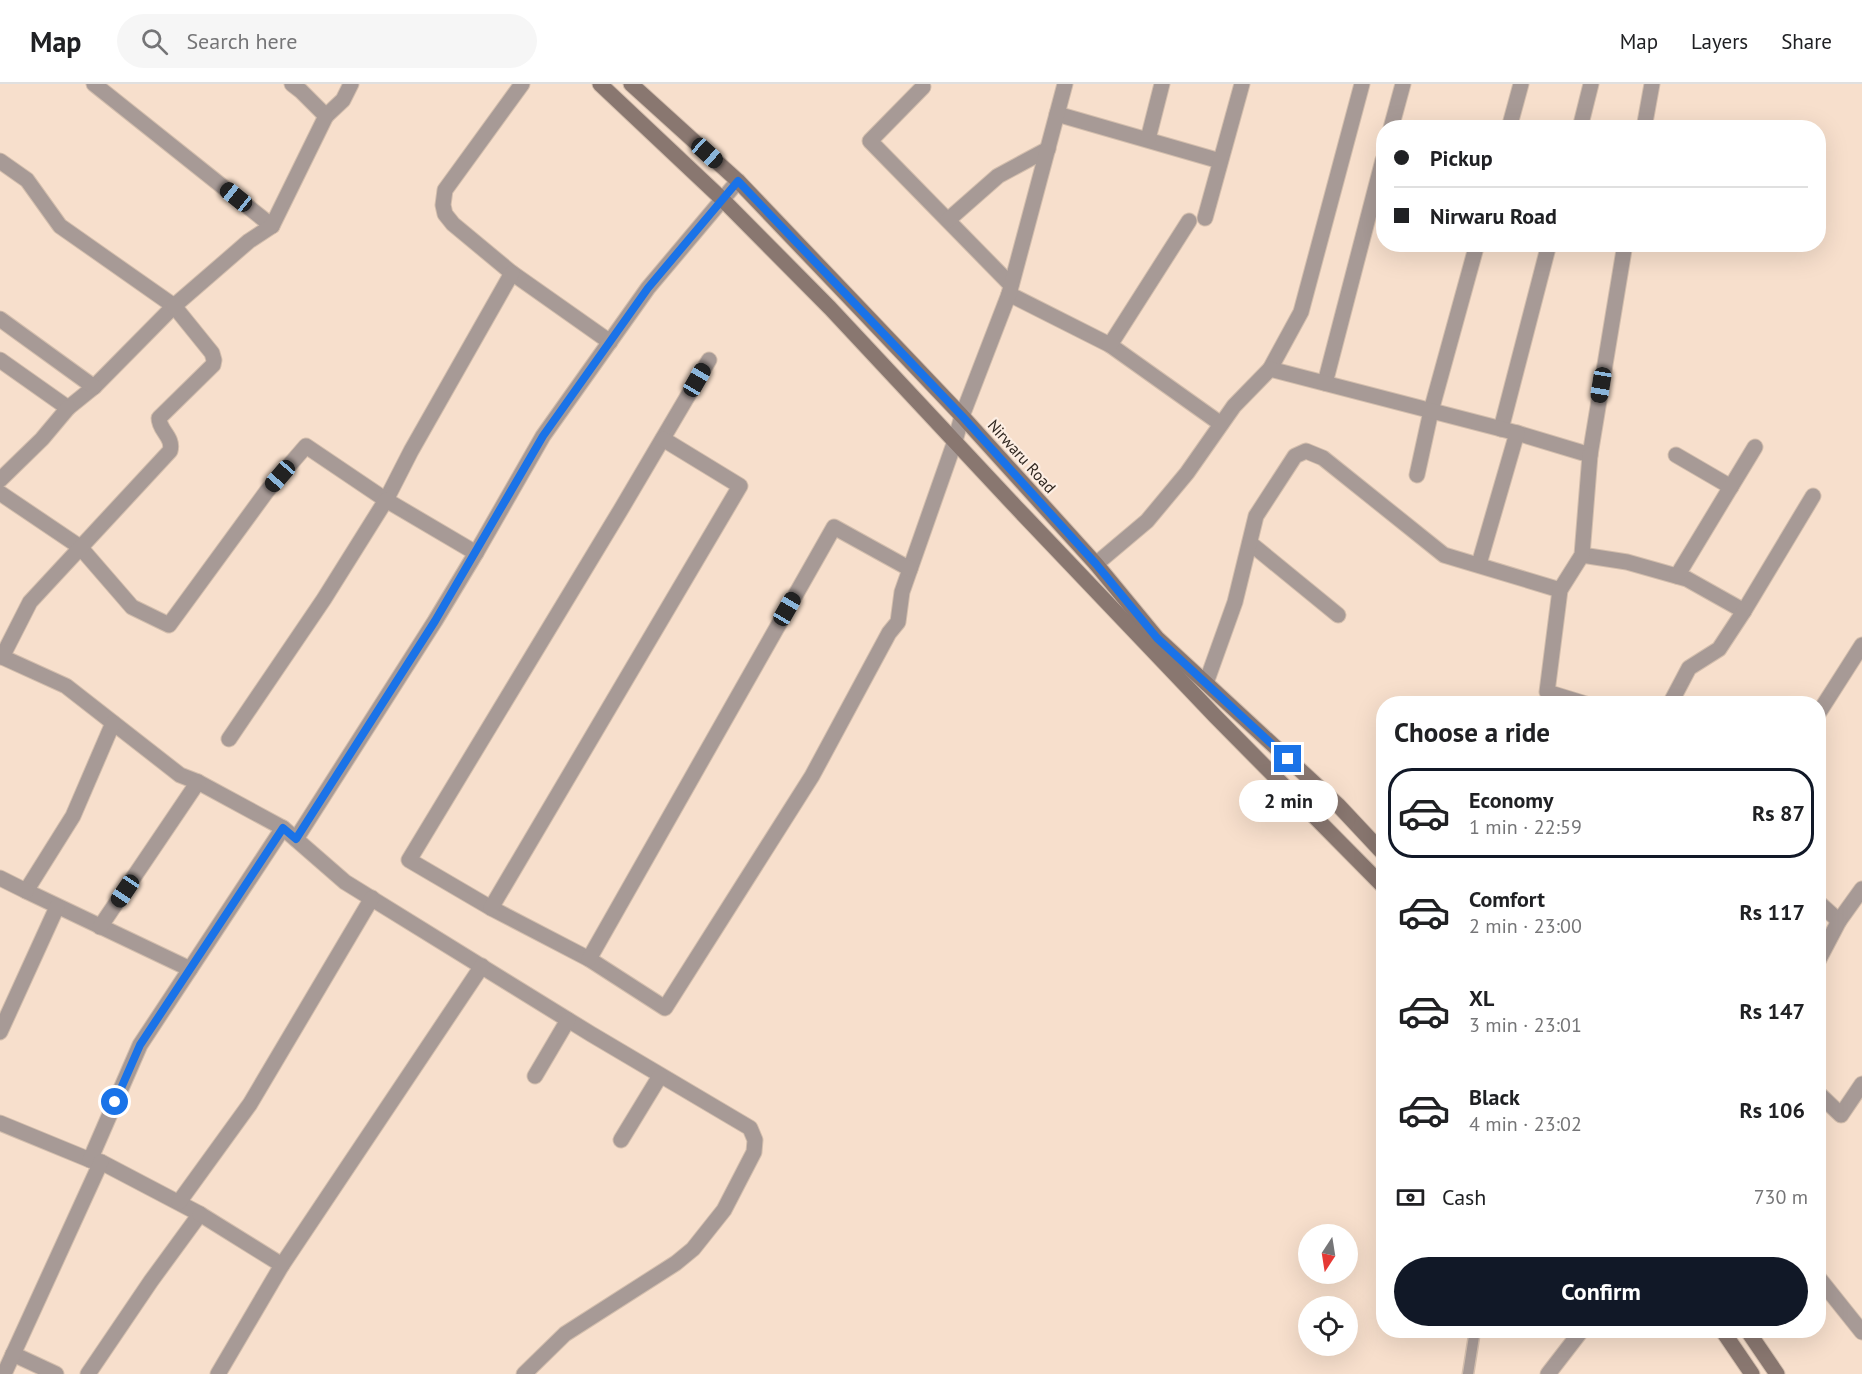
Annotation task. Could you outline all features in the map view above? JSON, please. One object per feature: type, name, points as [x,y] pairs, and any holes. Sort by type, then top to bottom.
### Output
[{"type":"street","points":[[94,84],[272,226]]},
{"type":"street","points":[[292,84],[326,116]]},
{"type":"street","points":[[0,480],[42,439],[68,408],[94,387],[174,306],[249,241],[272,226],[326,116],[343,100],[351,84]]},
{"type":"street","points":[[522,84],[445,190],[442,205],[445,214],[453,224],[512,273],[610,342]]},
{"type":"street","points":[[600,84],[722,200],[830,308],[1215,716],[1376,879]]},
{"type":"street","name":"Nirwaru Road","points":[[631,84],[738,181],[962,416],[1096,564],[1157,638],[1338,805],[1376,846]]},
{"type":"street","points":[[709,360],[409,860],[491,908],[589,959],[665,1008],[812,776],[889,633],[898,622],[902,592],[962,416],[1010,290],[1065,84]]},
{"type":"street","points":[[1148,139],[1162,84]]},
{"type":"street","points":[[1204,218],[1242,84]]},
{"type":"street","points":[[1096,564],[1147,521],[1187,473],[1234,406],[1270,369],[1301,312],[1362,84]]},
{"type":"street","points":[[1393,120],[1403,84]]},
{"type":"street","points":[[1511,120],[1521,84]]},
{"type":"street","points":[[1582,120],[1592,84]]},
{"type":"street","points":[[1645,120],[1652,84]]},
{"type":"street","points":[[923,87],[870,141],[948,220],[1010,290],[1110,345],[1221,424]]},
{"type":"street","points":[[1057,114],[1221,161]]},
{"type":"street","points":[[948,220],[998,176],[1047,149]]},
{"type":"street","points":[[0,161],[27,180],[60,226],[174,306],[212,353],[214,360],[213,365],[159,418],[159,424],[170,440],[170,451],[30,603],[1,656],[66,686],[180,775],[198,782],[283,828],[345,882],[660,1076],[750,1128],[755,1140],[754,1152],[724,1210],[693,1249],[676,1263],[565,1334],[524,1374]]},
{"type":"street","points":[[296,839],[435,621],[543,436],[648,288],[738,181]]},
{"type":"street","points":[[1325,383],[1376,187]]},
{"type":"street","points":[[1110,345],[1189,221]]},
{"type":"street","points":[[1417,475],[1431,411],[1475,252]]},
{"type":"street","points":[[1501,429],[1547,252]]},
{"type":"street","points":[[1549,696],[1560,590],[1582,555],[1590,455],[1624,252]]},
{"type":"street","points":[[229,739],[324,599],[386,500],[411,451],[512,273]]},
{"type":"street","points":[[0,319],[94,387]]},
{"type":"street","points":[[0,360],[68,408]]},
{"type":"street","points":[[1270,369],[1501,429],[1590,455]]},
{"type":"street","points":[[1479,564],[1517,434]]},
{"type":"street","points":[[491,908],[740,486],[663,439]]},
{"type":"street","points":[[0,493],[80,548],[132,607],[170,625],[267,490],[306,446],[386,500],[476,552]]},
{"type":"street","points":[[1677,576],[1755,447]]},
{"type":"street","points":[[1206,682],[1235,602],[1256,516],[1296,456],[1306,451],[1323,458],[1444,555],[1560,590]]},
{"type":"street","points":[[1676,455],[1731,487]]},
{"type":"street","points":[[1674,696],[1689,668],[1719,648],[1744,611],[1813,496]]},
{"type":"street","points":[[589,959],[834,526],[910,569]]},
{"type":"street","points":[[1250,543],[1338,615]]},
{"type":"street","points":[[1582,555],[1627,562],[1687,579],[1744,611]]},
{"type":"street","points":[[1826,701],[1862,645]]},
{"type":"street","points":[[26,891],[73,816],[113,723]]},
{"type":"street","points":[[100,927],[198,782]]},
{"type":"street","points":[[4,1374],[95,1161],[140,1045],[283,828]]},
{"type":"street","points":[[0,878],[190,969]]},
{"type":"street","points":[[1826,946],[1839,921],[1862,889]]},
{"type":"street","points":[[178,1202],[250,1104],[372,898]]},
{"type":"street","points":[[0,1032],[57,907]]},
{"type":"street","points":[[1826,909],[1839,921]]},
{"type":"street","points":[[218,1374],[282,1265],[482,966]]},
{"type":"street","points":[[535,1076],[568,1020]]},
{"type":"street","points":[[621,1140],[660,1076]]},
{"type":"street","points":[[1826,1101],[1841,1115],[1862,1084]]},
{"type":"street","points":[[0,1123],[95,1161],[178,1202],[282,1265]]},
{"type":"street","points":[[88,1374],[200,1214]]},
{"type":"street","points":[[1826,1287],[1862,1332]]},
{"type":"street","points":[[1548,1374],[1576,1338]]},
{"type":"street","points":[[1727,1338],[1746,1372]]},
{"type":"street","points":[[1752,1338],[1777,1374]]},
{"type":"street","points":[[13,1354],[56,1374]]},
{"type":"lane","points":[[1468,1374],[1473,1338]]},
{"type":"route","points":[[115,1102],[140,1045],[283,828],[296,839],[435,621],[543,436],[648,288],[738,181],[962,416],[1096,564],[1157,638],[1288,759]]}]
